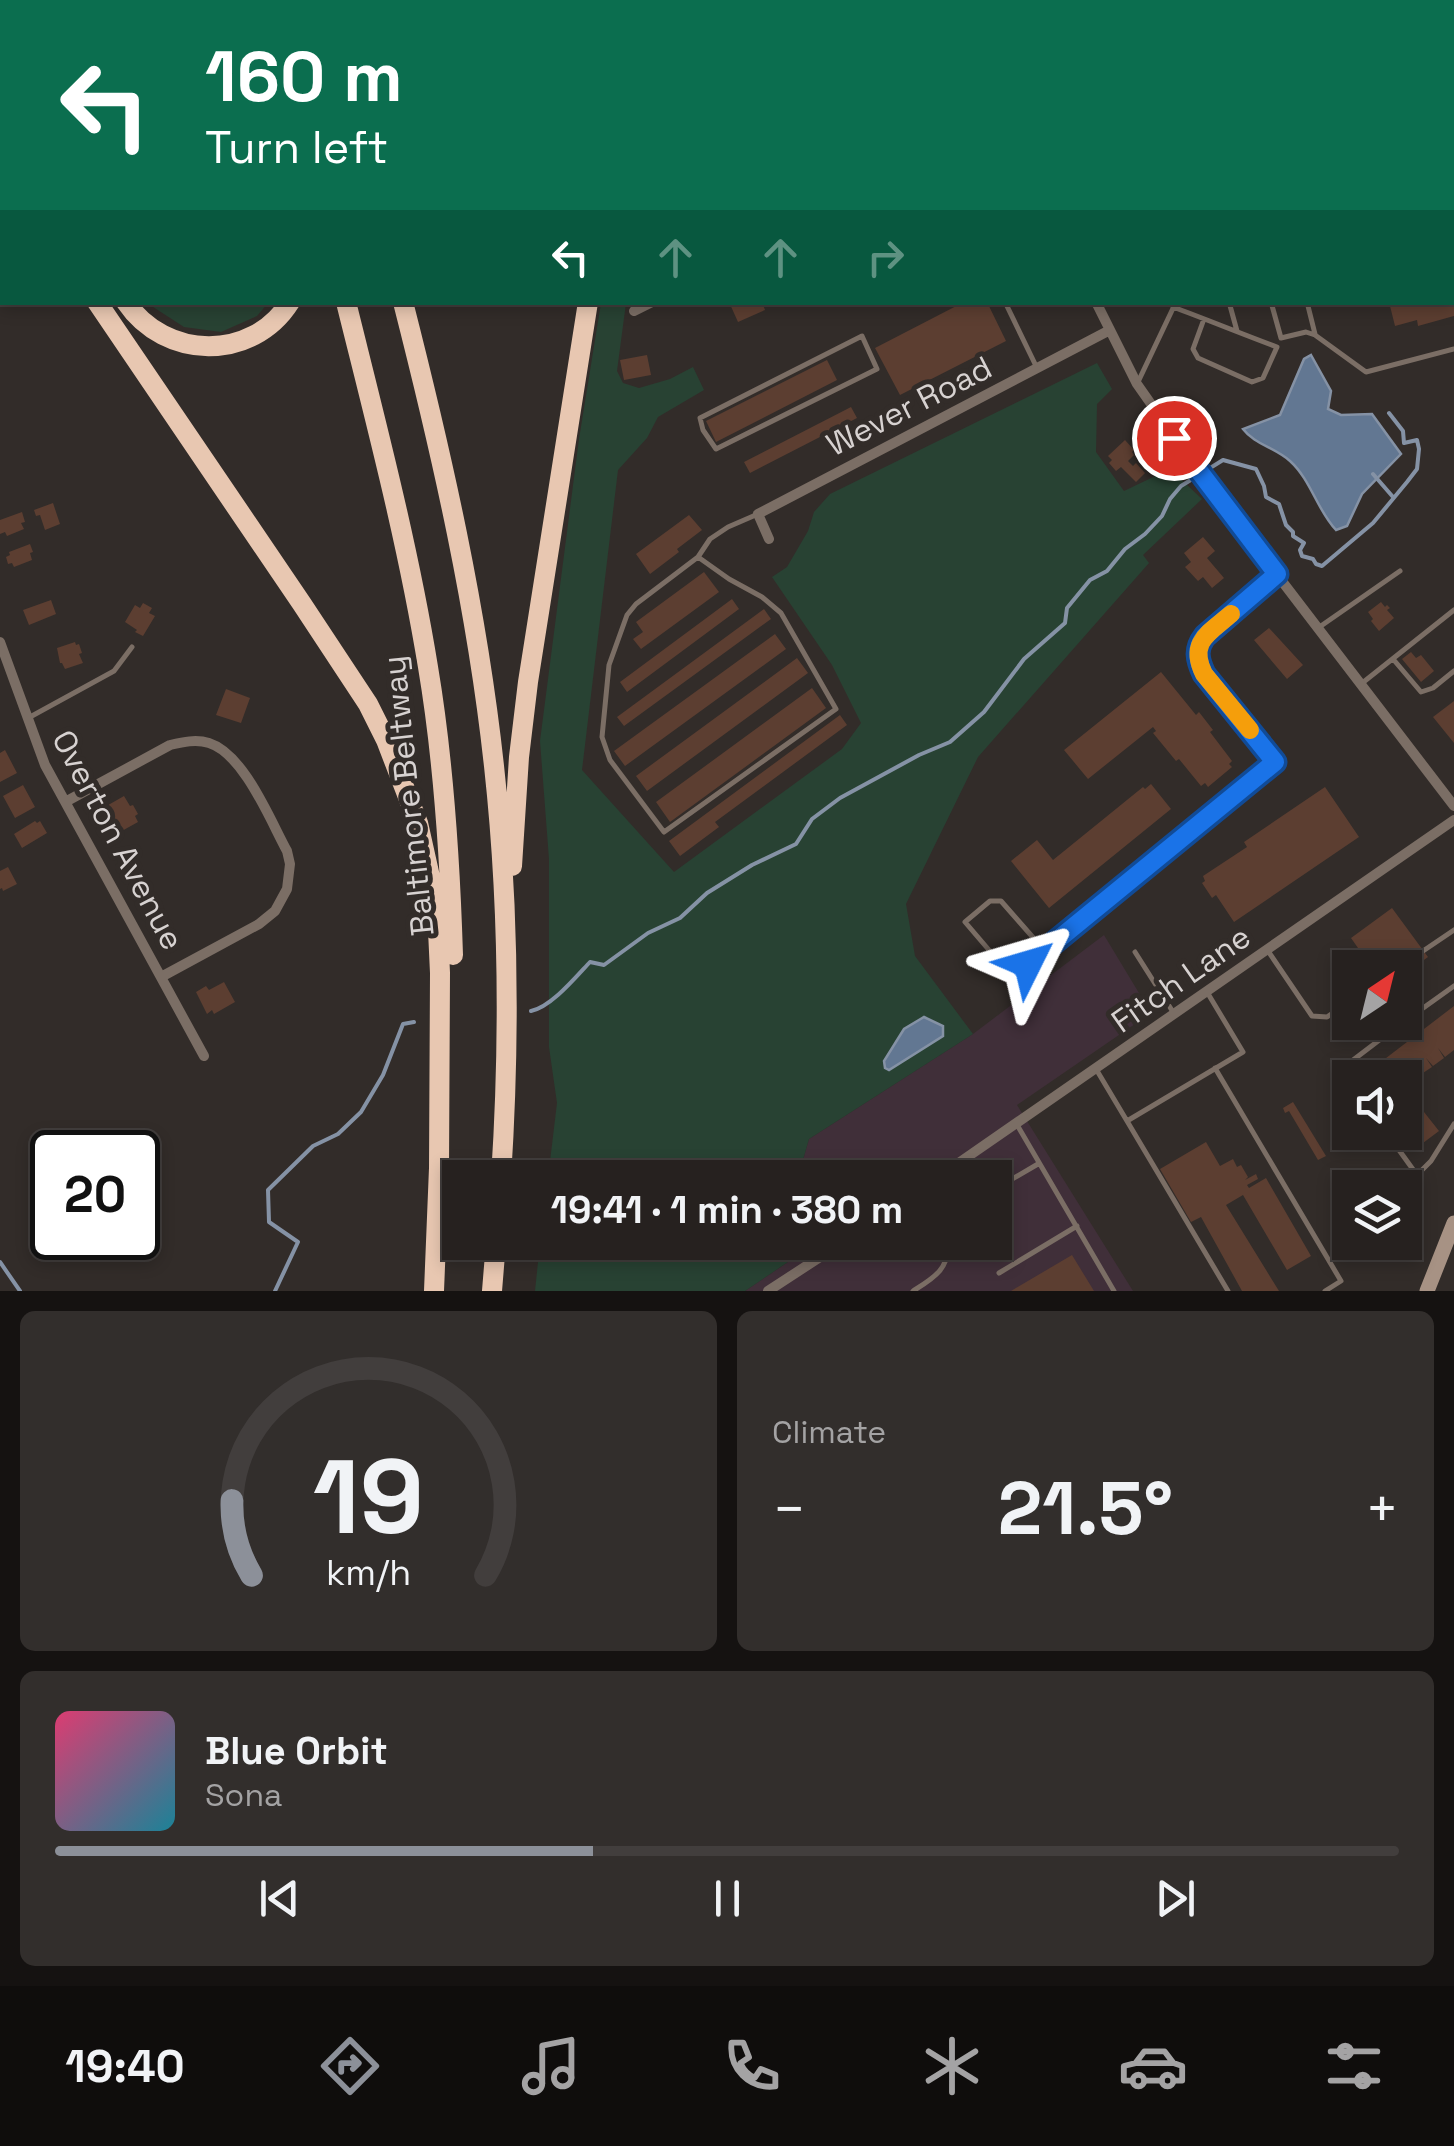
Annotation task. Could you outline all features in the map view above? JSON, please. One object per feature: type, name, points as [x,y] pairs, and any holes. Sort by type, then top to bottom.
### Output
[{"type":"highway","points":[[99,305],[358,690],[386,740],[412,808],[430,877],[438,930],[437,1291]]},
{"type":"highway","points":[[129,305],[143,322],[167,338],[179,344],[210,347],[244,339],[273,324],[288,305]]},
{"type":"highway","name":"Baltimore Beltway","points":[[347,305],[410,570],[429,669],[442,770],[455,1009],[449,1168],[437,1291]]},
{"type":"highway","points":[[404,305],[462,557],[494,766],[506,933],[507,1079],[502,1160]]},
{"type":"highway","points":[[506,933],[518,757],[588,305]]},
{"type":"highway","points":[[492,1291],[495,1260]]},
{"type":"main road","points":[[1427,1291],[1454,1223]]},
{"type":"street","points":[[634,312],[647,305]]},
{"type":"street","points":[[1097,305],[1137,384],[1454,806]]},
{"type":"street","name":"Wever Road","points":[[758,514],[1108,331]]},
{"type":"street","points":[[758,514],[769,539]]},
{"type":"street","name":"Overton Avenue","points":[[0,642],[46,765],[204,1056]]},
{"type":"street","points":[[67,802],[170,745],[188,740],[207,742],[221,748],[245,774],[287,851],[290,876],[276,911],[260,924],[161,977]]},
{"type":"street","name":"Fitch Lane","points":[[963,1160],[1454,820]]},
{"type":"street","points":[[768,1291],[815,1260]]},
{"type":"lane","points":[[1006,305],[1037,368]]},
{"type":"lane","points":[[1137,384],[1174,305],[1277,347]]},
{"type":"lane","points":[[1230,305],[1236,332]]},
{"type":"lane","points":[[1204,319],[1193,350],[1198,358],[1252,382],[1263,378],[1281,338],[1271,305]]},
{"type":"lane","points":[[1308,305],[1315,335]]},
{"type":"lane","points":[[1281,338],[1306,332],[1315,335],[1366,372],[1454,348]]},
{"type":"lane","points":[[862,336],[878,369],[716,449],[710,442],[700,418],[862,336]]},
{"type":"lane","points":[[698,558],[781,613],[836,709],[664,832],[610,760],[602,737],[610,665],[627,615],[636,604],[698,558],[710,539],[758,514]]},
{"type":"lane","points":[[1318,628],[1400,571]]},
{"type":"lane","points":[[1044,950],[1001,901],[990,902],[965,922],[1012,977],[1275,762],[1204,674],[1197,652],[1205,636],[1277,574]]},
{"type":"lane","points":[[1361,684],[1454,610]]},
{"type":"lane","points":[[28,718],[114,671],[132,647]]},
{"type":"lane","points":[[1393,659],[1421,692],[1433,688],[1454,671]]},
{"type":"lane","points":[[1423,951],[1454,930]]},
{"type":"lane","points":[[1267,950],[1312,1016],[1326,1017],[1332,1013]]},
{"type":"lane","points":[[1135,952],[1174,1015]]},
{"type":"lane","points":[[1422,1009],[1454,986]]},
{"type":"lane","points":[[1127,1120],[1242,1052],[1207,992]]},
{"type":"lane","points":[[1353,1060],[1380,1040]]},
{"type":"lane","points":[[1215,1068],[1341,1281],[1325,1291]]},
{"type":"lane","points":[[1096,1069],[1228,1291]]},
{"type":"lane","points":[[1016,1123],[1114,1291]]},
{"type":"lane","points":[[1399,1150],[1417,1175],[1431,1161],[1454,1124]]},
{"type":"lane","points":[[1012,1180],[1038,1164]]},
{"type":"lane","points":[[999,1273],[1077,1226]]},
{"type":"lane","points":[[913,1291],[943,1269],[945,1260]]},
{"type":"shaded area","points":[[1104,935],[1151,1013],[1017,1105],[1133,1291],[745,1291],[791,1260],[1012,1260],[1012,1160],[803,1160],[809,1139],[973,1034]]},
{"type":"green space","points":[[150,305],[266,305],[257,316],[221,332],[184,327]]},
{"type":"green space","points":[[601,305],[626,305],[617,371],[623,383],[639,388],[693,367],[704,390],[658,417],[647,438],[618,470],[582,770],[674,872],[842,749],[861,723],[832,665],[772,577],[787,567],[814,512],[830,494],[1097,363],[1112,389],[1097,404],[1096,452],[1124,491],[1170,469],[1202,499],[1143,555],[1149,563],[978,757],[906,904],[915,956],[973,1034],[809,1139],[803,1160],[550,1160],[557,1103],[549,1047],[549,859],[540,741]]},
{"type":"green space","points":[[538,1260],[791,1260],[745,1291],[535,1291]]},
{"type":"water","points":[[1311,355],[1331,391],[1328,409],[1341,415],[1372,414],[1401,454],[1362,494],[1347,526],[1336,530],[1297,469],[1243,429],[1280,415],[1304,359]]},
{"type":"water","points":[[924,1017],[943,1026],[943,1036],[889,1070],[885,1068],[884,1061],[904,1029]]},
{"type":"building","points":[[730,305],[763,305],[765,310],[738,322]]},
{"type":"building","points":[[958,305],[988,305],[1006,341],[900,395],[875,348]]},
{"type":"building","points":[[1390,305],[1454,305],[1454,316],[1418,326],[1417,320],[1395,326]]},
{"type":"building","points":[[647,355],[651,375],[624,380],[620,360]]},
{"type":"building","points":[[827,360],[837,380],[716,442],[706,421]]},
{"type":"building","points":[[851,407],[857,418],[750,473],[744,462]]},
{"type":"building","points":[[1125,440],[1134,450],[1128,461],[1145,473],[1136,482],[1121,467],[1116,471],[1109,463],[1112,460],[1108,456]]},
{"type":"building","points":[[53,503],[60,524],[45,530],[34,510]]},
{"type":"building","points":[[22,512],[24,529],[7,536],[5,532],[0,534],[0,520]]},
{"type":"building","points":[[689,515],[702,530],[650,574],[636,554]]},
{"type":"building","points":[[1203,537],[1215,551],[1207,558],[1224,578],[1212,588],[1203,577],[1198,581],[1185,567],[1191,562],[1184,553]]},
{"type":"building","points":[[30,544],[32,560],[14,567],[8,564],[9,552]]},
{"type":"building","points":[[704,572],[719,592],[641,649],[633,639],[643,632],[636,622]]},
{"type":"building","points":[[732,599],[739,609],[627,692],[620,682]]},
{"type":"building","points":[[51,600],[56,614],[29,625],[23,610]]},
{"type":"building","points":[[1381,602],[1390,608],[1387,610],[1394,618],[1379,631],[1368,612]]},
{"type":"building","points":[[143,603],[152,608],[149,613],[155,616],[143,636],[125,622],[135,605],[140,608]]},
{"type":"building","points":[[764,609],[771,619],[624,726],[617,717]]},
{"type":"building","points":[[1269,628],[1303,665],[1287,679],[1254,640]]},
{"type":"building","points":[[775,634],[786,649],[625,766],[614,751]]},
{"type":"building","points":[[79,644],[83,663],[65,669],[57,648]]},
{"type":"building","points":[[1411,652],[1416,658],[1421,655],[1434,671],[1421,682],[1402,659]]},
{"type":"building","points":[[797,658],[808,673],[647,791],[636,776]]},
{"type":"building","points":[[1161,672],[1213,730],[1210,732],[1232,761],[1232,767],[1208,787],[1205,783],[1201,786],[1153,733],[1153,727],[1088,779],[1064,750]]},
{"type":"building","points":[[812,688],[826,708],[670,822],[656,802]]},
{"type":"building","points":[[226,689],[250,698],[241,723],[216,715]]},
{"type":"building","points":[[1454,701],[1454,743],[1433,717]]},
{"type":"building","points":[[840,715],[847,725],[715,822],[719,827],[680,856],[669,841]]},
{"type":"building","points":[[5,750],[17,773],[0,782],[0,753]]},
{"type":"building","points":[[1151,784],[1171,809],[1049,908],[1011,861],[1037,840],[1053,860]]},
{"type":"building","points":[[23,785],[35,807],[15,818],[3,796]]},
{"type":"building","points":[[1325,787],[1359,837],[1234,922],[1216,895],[1212,898],[1202,883],[1203,876],[1247,847],[1244,842]]},
{"type":"building","points":[[124,796],[138,814],[138,822],[120,832],[103,808]]},
{"type":"building","points":[[40,821],[47,833],[22,848],[14,834]]},
{"type":"building","points":[[8,867],[17,884],[3,891],[0,871]]},
{"type":"building","points":[[1392,908],[1428,957],[1422,961],[1422,950],[1359,950],[1351,938]]},
{"type":"building","points":[[224,982],[235,1002],[207,1014],[196,992]]},
{"type":"building","points":[[1454,1006],[1454,1050],[1445,1057],[1438,1048],[1444,1058],[1433,1066],[1426,1058],[1432,1067],[1422,1074],[1422,1060],[1384,1060],[1410,1040],[1422,1040],[1422,1031]]},
{"type":"building","points":[[1293,1102],[1326,1156],[1318,1160],[1289,1111],[1285,1113],[1283,1108]]},
{"type":"building","points":[[1422,1113],[1439,1131],[1422,1144]]},
{"type":"building","points":[[1206,1142],[1220,1166],[1233,1159],[1248,1177],[1245,1180],[1256,1174],[1258,1179],[1247,1185],[1249,1188],[1266,1178],[1311,1256],[1287,1270],[1243,1195],[1226,1205],[1279,1291],[1242,1291],[1201,1217],[1191,1222],[1160,1169]]},
{"type":"building","points":[[1072,1255],[1094,1291],[1011,1291]]},
{"type":"waterway","points":[[531,1011],[555,998],[590,962],[604,965],[648,933],[680,918],[707,893],[796,844],[812,819],[840,798],[950,742],[984,712],[1024,659],[1065,623],[1067,608],[1090,580],[1107,571],[1125,549],[1145,534],[1181,486],[1223,460],[1256,469],[1266,497],[1279,504],[1293,536],[1304,543],[1302,556],[1322,566],[1373,523],[1417,469],[1417,440],[1404,443],[1403,431],[1389,413]]},
{"type":"waterway","points":[[1373,474],[1393,497]]},
{"type":"waterway","points":[[275,1291],[298,1242],[269,1222],[268,1190],[313,1146],[338,1134],[361,1112],[383,1075],[403,1024],[414,1022]]},
{"type":"waterway","points":[[0,1262],[20,1291]]},
{"type":"slow traffic","points":[[1231,614],[1205,636],[1197,652],[1204,674],[1250,730]]},
{"type":"route","points":[[1028,964],[1275,762],[1204,674],[1197,652],[1205,636],[1277,574],[1174,438]]}]
